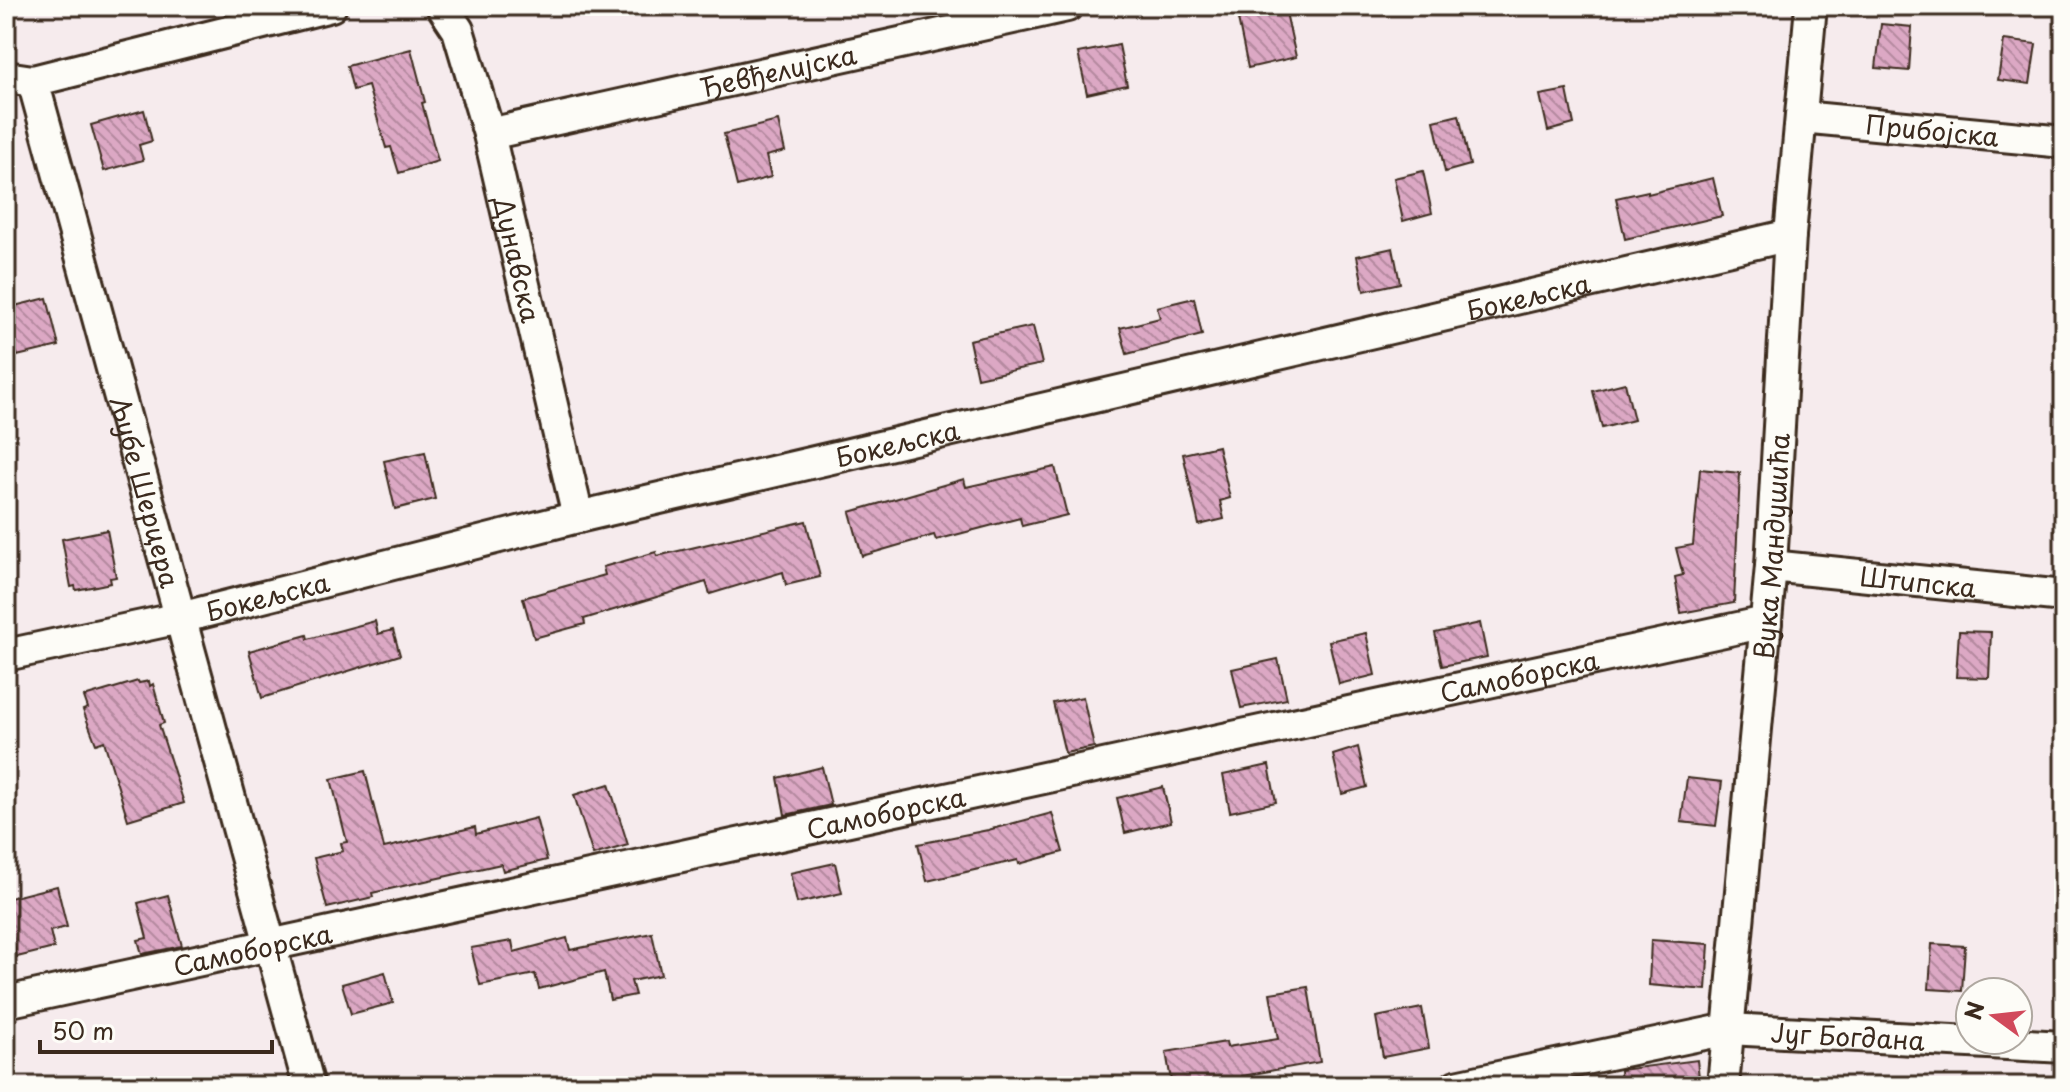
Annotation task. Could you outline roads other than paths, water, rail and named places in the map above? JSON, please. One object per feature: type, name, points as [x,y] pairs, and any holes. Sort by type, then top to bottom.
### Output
[{"type":"street","points":[[19,79],[331,6]]},
{"type":"street","name":"Дунавска","points":[[442,6],[458,30],[489,134],[578,517]]},
{"type":"street","name":"Ђевђелијска","points":[[489,134],[1067,6]]},
{"type":"street","name":"Вука Мандушића","points":[[1723,1086],[1771,566],[1790,235],[1811,6]]},
{"type":"street","name":"Љубе Шерцера","points":[[19,79],[180,618],[309,1086]]},
{"type":"street","name":"Прибојска","points":[[1801,117],[2064,142]]},
{"type":"street","name":"Бокељска","points":[[6,655],[180,618],[578,517],[1790,235]]},
{"type":"street","name":"Штипска","points":[[1771,566],[2064,596]]},
{"type":"street","name":"Самоборска","points":[[6,1002],[1766,622]]},
{"type":"street","name":"Југ Богдана","points":[[1456,1086],[1728,1029],[2064,1047]]}]
